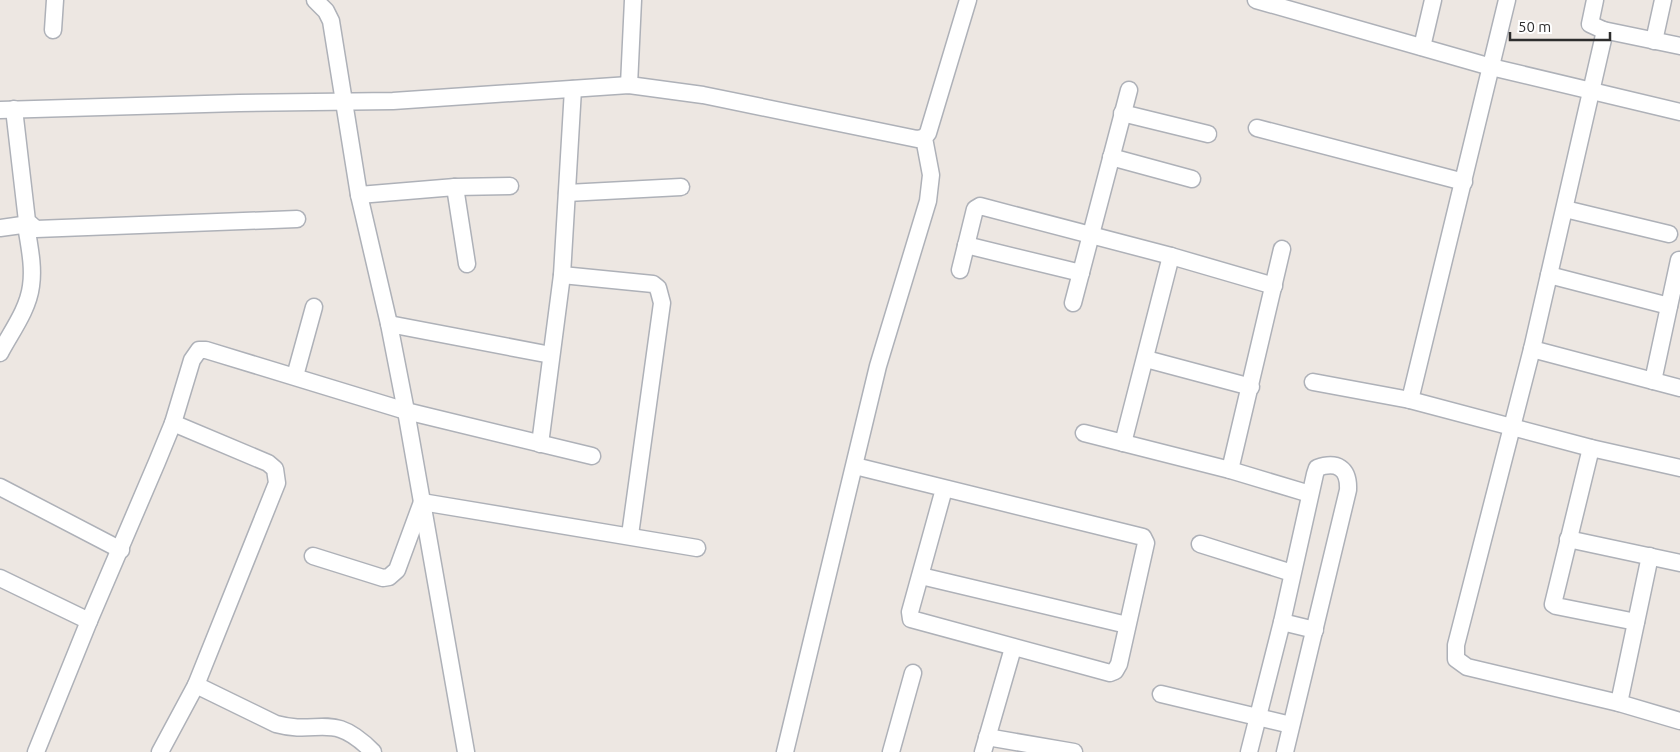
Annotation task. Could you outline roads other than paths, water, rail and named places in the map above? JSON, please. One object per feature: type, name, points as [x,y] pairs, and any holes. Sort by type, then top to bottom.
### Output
[{"type":"street","points":[[53,30],[55,0]]},
{"type":"street","points":[[315,0],[326,10],[331,22],[359,195],[389,324],[406,411],[466,752]]},
{"type":"street","points":[[629,85],[633,0]]},
{"type":"street","points":[[0,353],[17,321],[31,288],[28,225],[7,110],[344,102],[629,85],[703,95],[916,139],[924,138],[928,133],[968,0]]},
{"type":"street","points":[[1256,0],[1491,66],[1591,92],[1680,112]]},
{"type":"street","points":[[1422,47],[1433,0]]},
{"type":"street","points":[[1410,400],[1507,0]]},
{"type":"street","points":[[1595,0],[1590,24],[1604,30],[1680,46]]},
{"type":"street","points":[[1654,41],[1663,0]]},
{"type":"street","points":[[1604,30],[1532,349],[1510,427],[1456,645],[1456,659],[1466,666],[1619,703],[1680,721]]},
{"type":"street","points":[[540,444],[562,275],[573,89]]},
{"type":"street","points":[[1073,303],[1129,90]]},
{"type":"street","points":[[1122,113],[1208,134]]},
{"type":"street","points":[[1256,128],[1464,182]]},
{"type":"street","points":[[785,752],[878,366],[928,201],[931,175],[924,138]]},
{"type":"street","points":[[1111,157],[1192,179]]},
{"type":"street","points":[[359,195],[510,186]]},
{"type":"street","points":[[567,193],[681,187]]},
{"type":"street","points":[[455,188],[467,264]]},
{"type":"street","points":[[960,270],[974,209],[980,206],[1091,234],[1274,286]]},
{"type":"street","points":[[1565,209],[1668,234]]},
{"type":"street","points":[[0,228],[28,225],[43,230],[297,219]]},
{"type":"street","points":[[966,245],[1081,273]]},
{"type":"street","points":[[1230,470],[1282,249]]},
{"type":"street","points":[[1122,442],[1146,360],[1171,256]]},
{"type":"street","points":[[1652,381],[1678,260]]},
{"type":"street","points":[[562,275],[653,284],[660,293],[662,303],[630,535]]},
{"type":"street","points":[[1549,276],[1669,306]]},
{"type":"street","points":[[296,376],[314,307]]},
{"type":"street","points":[[0,324],[17,321]]},
{"type":"street","points":[[389,324],[551,355]]},
{"type":"street","points":[[1532,349],[1680,388]]},
{"type":"street","points":[[41,750],[88,621],[121,550],[172,423],[192,360],[199,350],[206,350],[296,376],[406,411],[592,456]]},
{"type":"street","points":[[1146,360],[1250,387]]},
{"type":"street","points":[[1313,382],[1410,400],[1591,448],[1680,468]]},
{"type":"street","points":[[160,752],[196,685],[277,483],[275,469],[268,463],[172,423]]},
{"type":"street","points":[[1084,433],[1230,470],[1310,494]]},
{"type":"street","points":[[1591,448],[1553,604],[1636,622]]},
{"type":"street","points":[[1249,752],[1256,717],[1282,622],[1317,468],[1328,465],[1337,466],[1349,478],[1348,490],[1285,752]]},
{"type":"street","points":[[855,466],[1143,537],[1146,543],[1119,664],[1115,672],[1110,673],[914,621],[910,612],[944,489]]},
{"type":"street","points":[[0,486],[121,550]]},
{"type":"street","points":[[422,502],[630,535],[698,548]]},
{"type":"street","points":[[313,556],[383,578],[390,577],[397,570],[422,502]]},
{"type":"street","points":[[1568,538],[1680,563]]},
{"type":"street","points":[[1200,544],[1292,573]]},
{"type":"street","points":[[1619,703],[1650,556]]},
{"type":"street","points":[[921,576],[1127,625]]},
{"type":"street","points":[[0,578],[88,621]]},
{"type":"street","points":[[1282,622],[1315,630]]},
{"type":"street","points":[[1013,648],[985,744],[1074,752]]},
{"type":"street","points":[[890,752],[913,673]]},
{"type":"street","points":[[196,685],[281,725],[342,728],[373,752]]},
{"type":"street","points":[[1161,694],[1291,725]]}]
